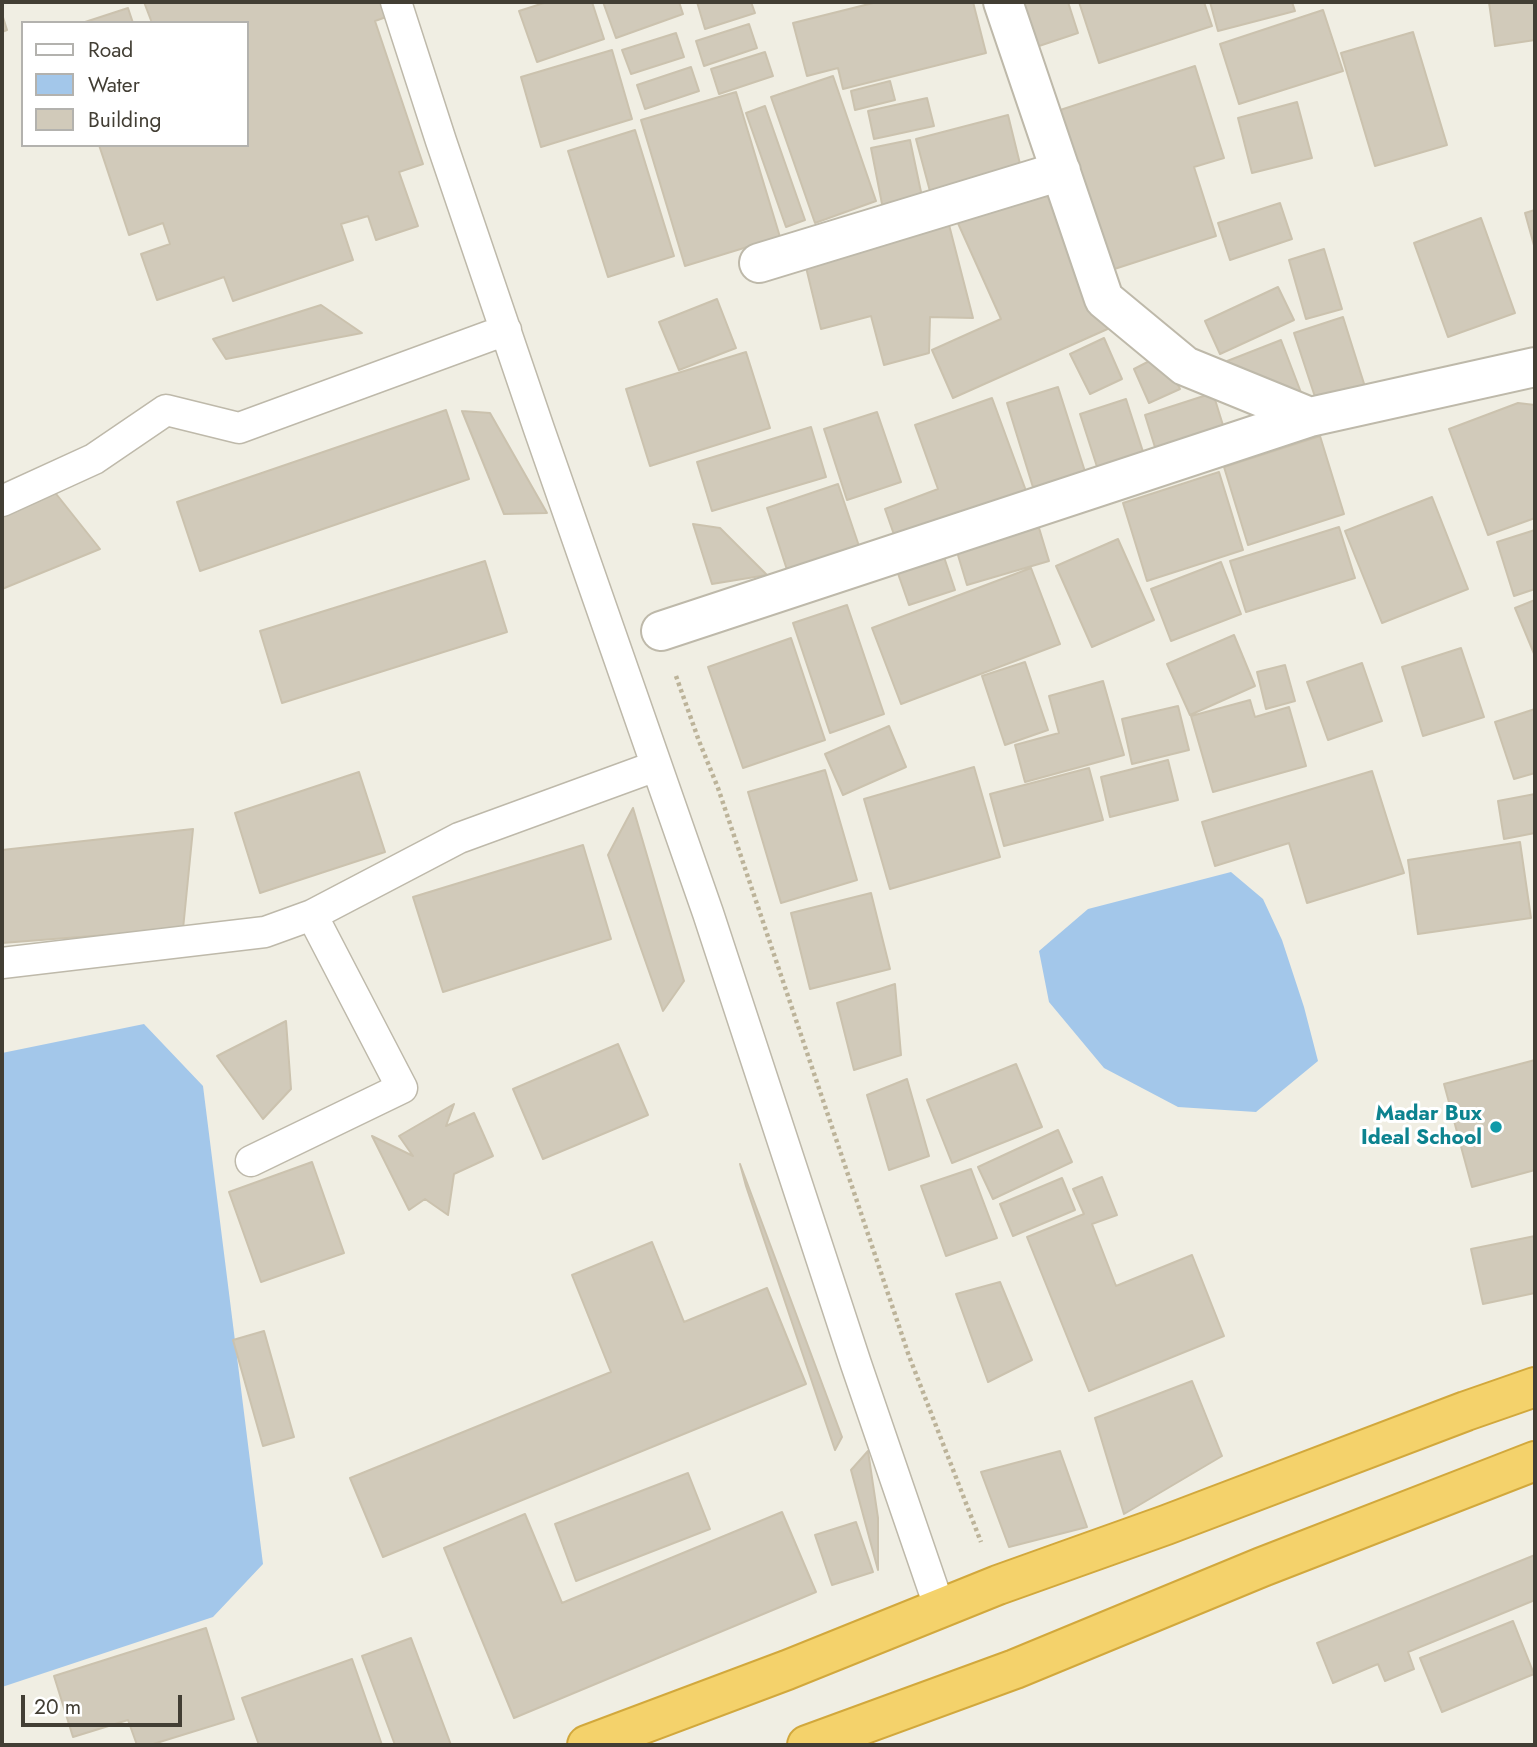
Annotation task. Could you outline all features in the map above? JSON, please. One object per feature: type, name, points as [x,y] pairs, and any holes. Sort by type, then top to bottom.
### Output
[{"type":"highway","points":[[587,1745],[787,1670],[998,1585],[1535,1387]]},
{"type":"highway","points":[[807,1745],[1015,1669],[1262,1567],[1535,1461]]},
{"type":"street","points":[[1003,2],[1104,299],[1185,366],[1310,417]]},
{"type":"street","points":[[758,263],[1060,171]]},
{"type":"street","points":[[661,631],[1310,417],[1535,367]]},
{"type":"lane","points":[[396,2],[712,926],[940,1609]]},
{"type":"lane","points":[[2,501],[94,459],[166,410],[239,428],[506,330]]},
{"type":"lane","points":[[2,963],[265,932],[312,915],[459,838],[656,766]]},
{"type":"lane","points":[[251,1161],[402,1088],[312,915]]},
{"type":"water","points":[[1231,872],[1263,899],[1282,940],[1318,1061],[1256,1112],[1178,1107],[1104,1068],[1049,1002],[1039,951],[1088,909]]},
{"type":"water","points":[[144,1024],[203,1086],[263,1564],[213,1617],[2,1687],[2,1053]]},
{"type":"building","points":[[144,2],[384,2],[389,16],[375,21],[423,164],[399,172],[418,226],[376,240],[368,216],[341,224],[353,260],[233,301],[224,277],[157,300],[141,254],[170,244],[163,223],[129,235],[100,147],[248,147],[248,21],[151,21]]},
{"type":"building","points":[[547,2],[592,2],[604,39],[537,62],[519,11]]},
{"type":"building","points":[[603,2],[679,2],[683,14],[616,38]]},
{"type":"building","points":[[697,2],[751,2],[755,13],[705,29]]},
{"type":"building","points":[[877,2],[973,2],[986,53],[843,89],[838,68],[807,76],[793,23]]},
{"type":"building","points":[[1014,2],[1068,2],[1078,33],[1030,49]]},
{"type":"building","points":[[1079,2],[1204,2],[1212,26],[1099,63]]},
{"type":"building","points":[[1210,2],[1292,2],[1295,11],[1218,31]]},
{"type":"building","points":[[1489,2],[1535,2],[1535,40],[1495,46]]},
{"type":"building","points":[[128,8],[132,21],[88,21]]},
{"type":"building","points":[[1323,10],[1343,71],[1239,104],[1220,44]]},
{"type":"building","points":[[2,14],[7,30],[2,32]]},
{"type":"building","points":[[749,24],[757,48],[704,66],[696,41]]},
{"type":"building","points":[[1413,32],[1447,145],[1375,166],[1341,53]]},
{"type":"building","points":[[676,33],[684,57],[631,74],[622,50]]},
{"type":"building","points":[[612,50],[632,119],[541,147],[521,77]]},
{"type":"building","points":[[765,52],[773,76],[719,94],[711,69]]},
{"type":"building","points":[[1195,66],[1224,158],[1194,167],[1216,236],[1099,274],[1048,114]]},
{"type":"building","points":[[691,67],[699,91],[645,109],[637,85]]},
{"type":"building","points":[[833,76],[876,201],[815,223],[771,97]]},
{"type":"building","points":[[890,81],[895,100],[855,110],[851,91]]},
{"type":"building","points":[[736,92],[780,237],[685,266],[641,120]]},
{"type":"building","points":[[927,98],[934,126],[874,139],[868,111]]},
{"type":"building","points":[[1297,102],[1312,158],[1252,173],[1238,118]]},
{"type":"building","points":[[765,106],[805,220],[786,227],[746,113]]},
{"type":"building","points":[[1008,115],[1022,172],[931,195],[916,139]]},
{"type":"building","points":[[635,130],[674,256],[608,277],[568,151]]},
{"type":"building","points":[[910,140],[924,206],[884,214],[871,148]]},
{"type":"building","points":[[1047,181],[1112,327],[953,398],[932,350],[1001,319],[957,221]]},
{"type":"building","points":[[1280,203],[1292,239],[1230,260],[1218,223]]},
{"type":"building","points":[[1535,210],[1535,249],[1525,213]]},
{"type":"building","points":[[947,217],[973,318],[930,317],[929,353],[884,365],[871,316],[821,329],[803,255]]},
{"type":"building","points":[[1481,218],[1515,313],[1448,337],[1414,243]]},
{"type":"building","points":[[1324,249],[1342,309],[1306,319],[1289,260]]},
{"type":"building","points":[[1278,287],[1294,320],[1220,354],[1205,321]]},
{"type":"building","points":[[717,299],[736,348],[679,370],[659,322]]},
{"type":"building","points":[[321,305],[362,333],[226,359],[213,339]]},
{"type":"building","points":[[1343,317],[1366,390],[1318,406],[1294,333]]},
{"type":"building","points":[[1104,338],[1122,379],[1090,394],[1070,354]]},
{"type":"building","points":[[1281,340],[1305,403],[1217,365]]},
{"type":"building","points":[[746,352],[770,428],[650,466],[626,389]]},
{"type":"building","points":[[1163,354],[1180,389],[1149,403],[1134,369]]},
{"type":"building","points":[[1058,387],[1088,481],[1036,497],[1007,403]]},
{"type":"building","points":[[1213,393],[1226,435],[1158,457],[1145,415]]},
{"type":"building","points":[[992,398],[1029,499],[898,546],[885,509],[938,489],[915,425]]},
{"type":"building","points":[[1126,399],[1146,461],[1100,476],[1080,414]]},
{"type":"building","points":[[1518,403],[1535,405],[1535,518],[1488,535],[1449,429]]},
{"type":"building","points":[[446,410],[469,479],[200,571],[177,502]]},
{"type":"building","points":[[462,411],[490,413],[547,513],[504,514]]},
{"type":"building","points":[[877,412],[901,482],[847,500],[824,429]]},
{"type":"building","points":[[811,427],[826,477],[712,511],[697,462]]},
{"type":"building","points":[[1320,436],[1344,514],[1248,545],[1224,467]]},
{"type":"building","points":[[1219,472],[1243,550],[1147,581],[1123,503]]},
{"type":"building","points":[[838,484],[861,552],[789,576],[767,508]]},
{"type":"building","points":[[53,490],[100,549],[2,589],[2,508]]},
{"type":"building","points":[[1432,497],[1468,589],[1382,623],[1345,531]]},
{"type":"building","points":[[1036,518],[1049,561],[967,585],[954,542]]},
{"type":"building","points":[[693,524],[720,528],[767,575],[712,584]]},
{"type":"building","points":[[1339,527],[1355,578],[1246,612],[1230,561]]},
{"type":"building","points":[[1535,530],[1535,589],[1514,596],[1497,542]]},
{"type":"building","points":[[1118,539],[1154,620],[1092,647],[1056,566]]},
{"type":"building","points":[[942,551],[955,590],[909,605],[895,565]]},
{"type":"building","points":[[485,561],[507,632],[282,703],[260,631]]},
{"type":"building","points":[[1221,562],[1241,614],[1171,641],[1151,589]]},
{"type":"building","points":[[1031,568],[1060,644],[901,704],[872,628]]},
{"type":"building","points":[[1535,600],[1535,656],[1515,608]]},
{"type":"building","points":[[847,605],[884,714],[830,733],[793,623]]},
{"type":"building","points":[[1234,635],[1255,686],[1190,715],[1167,664]]},
{"type":"building","points":[[791,638],[825,740],[743,768],[708,667]]},
{"type":"building","points":[[1461,648],[1484,717],[1423,736],[1402,667]]},
{"type":"building","points":[[1025,662],[1048,730],[1005,745],[982,676]]},
{"type":"building","points":[[1362,663],[1382,721],[1328,740],[1307,682]]},
{"type":"building","points":[[1285,665],[1295,701],[1266,709],[1257,672]]},
{"type":"building","points":[[1103,681],[1124,755],[1025,782],[1015,745],[1059,733],[1049,696]]},
{"type":"building","points":[[1250,700],[1255,717],[1289,707],[1306,766],[1213,792],[1191,716]]},
{"type":"building","points":[[1178,706],[1189,750],[1132,764],[1122,719]]},
{"type":"building","points":[[1535,709],[1535,773],[1514,779],[1495,722]]},
{"type":"building","points":[[889,726],[906,767],[843,795],[825,754]]},
{"type":"building","points":[[1168,760],[1178,800],[1110,817],[1101,777]]},
{"type":"building","points":[[974,767],[1000,857],[890,889],[864,799]]},
{"type":"building","points":[[1089,768],[1103,820],[1004,846],[990,794]]},
{"type":"building","points":[[825,770],[857,880],[781,903],[748,792]]},
{"type":"building","points":[[1372,771],[1404,873],[1307,903],[1289,843],[1215,866],[1202,822]]},
{"type":"building","points":[[359,772],[385,852],[260,893],[235,813]]},
{"type":"building","points":[[1535,794],[1535,833],[1504,839],[1498,801]]},
{"type":"building","points":[[633,808],[684,981],[663,1011],[608,855]]},
{"type":"building","points":[[193,829],[183,929],[2,943],[2,850]]},
{"type":"building","points":[[1520,842],[1531,918],[1418,934],[1408,860]]},
{"type":"building","points":[[583,845],[611,939],[443,992],[413,897]]},
{"type":"building","points":[[871,893],[890,969],[810,989],[791,913]]},
{"type":"building","points":[[895,984],[901,1055],[854,1070],[837,1003]]},
{"type":"building","points":[[286,1021],[291,1089],[263,1119],[217,1056]]},
{"type":"building","points":[[618,1044],[648,1115],[543,1159],[513,1089]]},
{"type":"building","name":"Madar Bux Ideal School","points":[[1535,1060],[1535,1170],[1472,1187],[1444,1084]]},
{"type":"building","points":[[1016,1064],[1042,1127],[952,1163],[927,1100]]},
{"type":"building","points":[[907,1079],[929,1156],[889,1170],[867,1095]]},
{"type":"building","points":[[454,1104],[446,1126],[474,1113],[493,1156],[454,1174],[448,1215],[425,1199],[409,1210],[372,1136],[413,1156],[399,1136]]},
{"type":"building","points":[[1058,1130],[1072,1162],[993,1199],[978,1167]]},
{"type":"building","points":[[312,1162],[344,1253],[261,1282],[229,1192]]},
{"type":"building","points":[[740,1164],[842,1437],[835,1450],[746,1186]]},
{"type":"building","points":[[971,1169],[997,1238],[946,1256],[921,1186]]},
{"type":"building","points":[[1102,1177],[1117,1215],[1092,1224],[1116,1286],[1192,1255],[1224,1336],[1089,1391],[1027,1237],[1084,1214],[1073,1189]]},
{"type":"building","points":[[1062,1178],[1075,1210],[1013,1236],[1000,1204]]},
{"type":"building","points":[[1535,1236],[1535,1293],[1483,1304],[1471,1249]]},
{"type":"building","points":[[652,1242],[684,1322],[767,1288],[806,1384],[383,1557],[350,1478],[611,1372],[572,1275]]},
{"type":"building","points":[[1000,1282],[1032,1360],[988,1382],[956,1294]]},
{"type":"building","points":[[264,1331],[294,1437],[263,1446],[233,1340]]},
{"type":"building","points":[[1192,1381],[1222,1456],[1124,1514],[1095,1418]]},
{"type":"building","points":[[868,1451],[878,1518],[878,1570],[851,1470]]},
{"type":"building","points":[[1060,1451],[1087,1527],[1009,1547],[981,1472]]},
{"type":"building","points":[[688,1473],[710,1529],[576,1581],[555,1524]]},
{"type":"building","points":[[782,1512],[816,1592],[514,1718],[444,1548],[525,1514],[562,1603]]},
{"type":"building","points":[[856,1522],[873,1572],[832,1585],[815,1535]]},
{"type":"building","points":[[1535,1555],[1535,1600],[1408,1652],[1414,1669],[1385,1681],[1378,1664],[1333,1683],[1317,1643]]},
{"type":"building","points":[[1513,1621],[1534,1674],[1442,1712],[1420,1658]]},
{"type":"building","points":[[206,1628],[234,1719],[150,1745],[137,1745],[128,1720],[73,1737],[54,1676]]},
{"type":"building","points":[[411,1638],[451,1745],[395,1745],[362,1656]]},
{"type":"building","points":[[352,1659],[382,1745],[259,1745],[242,1698]]},
{"type":"place","name":"Madar Bux Ideal School","points":[[1496,1127]]}]
